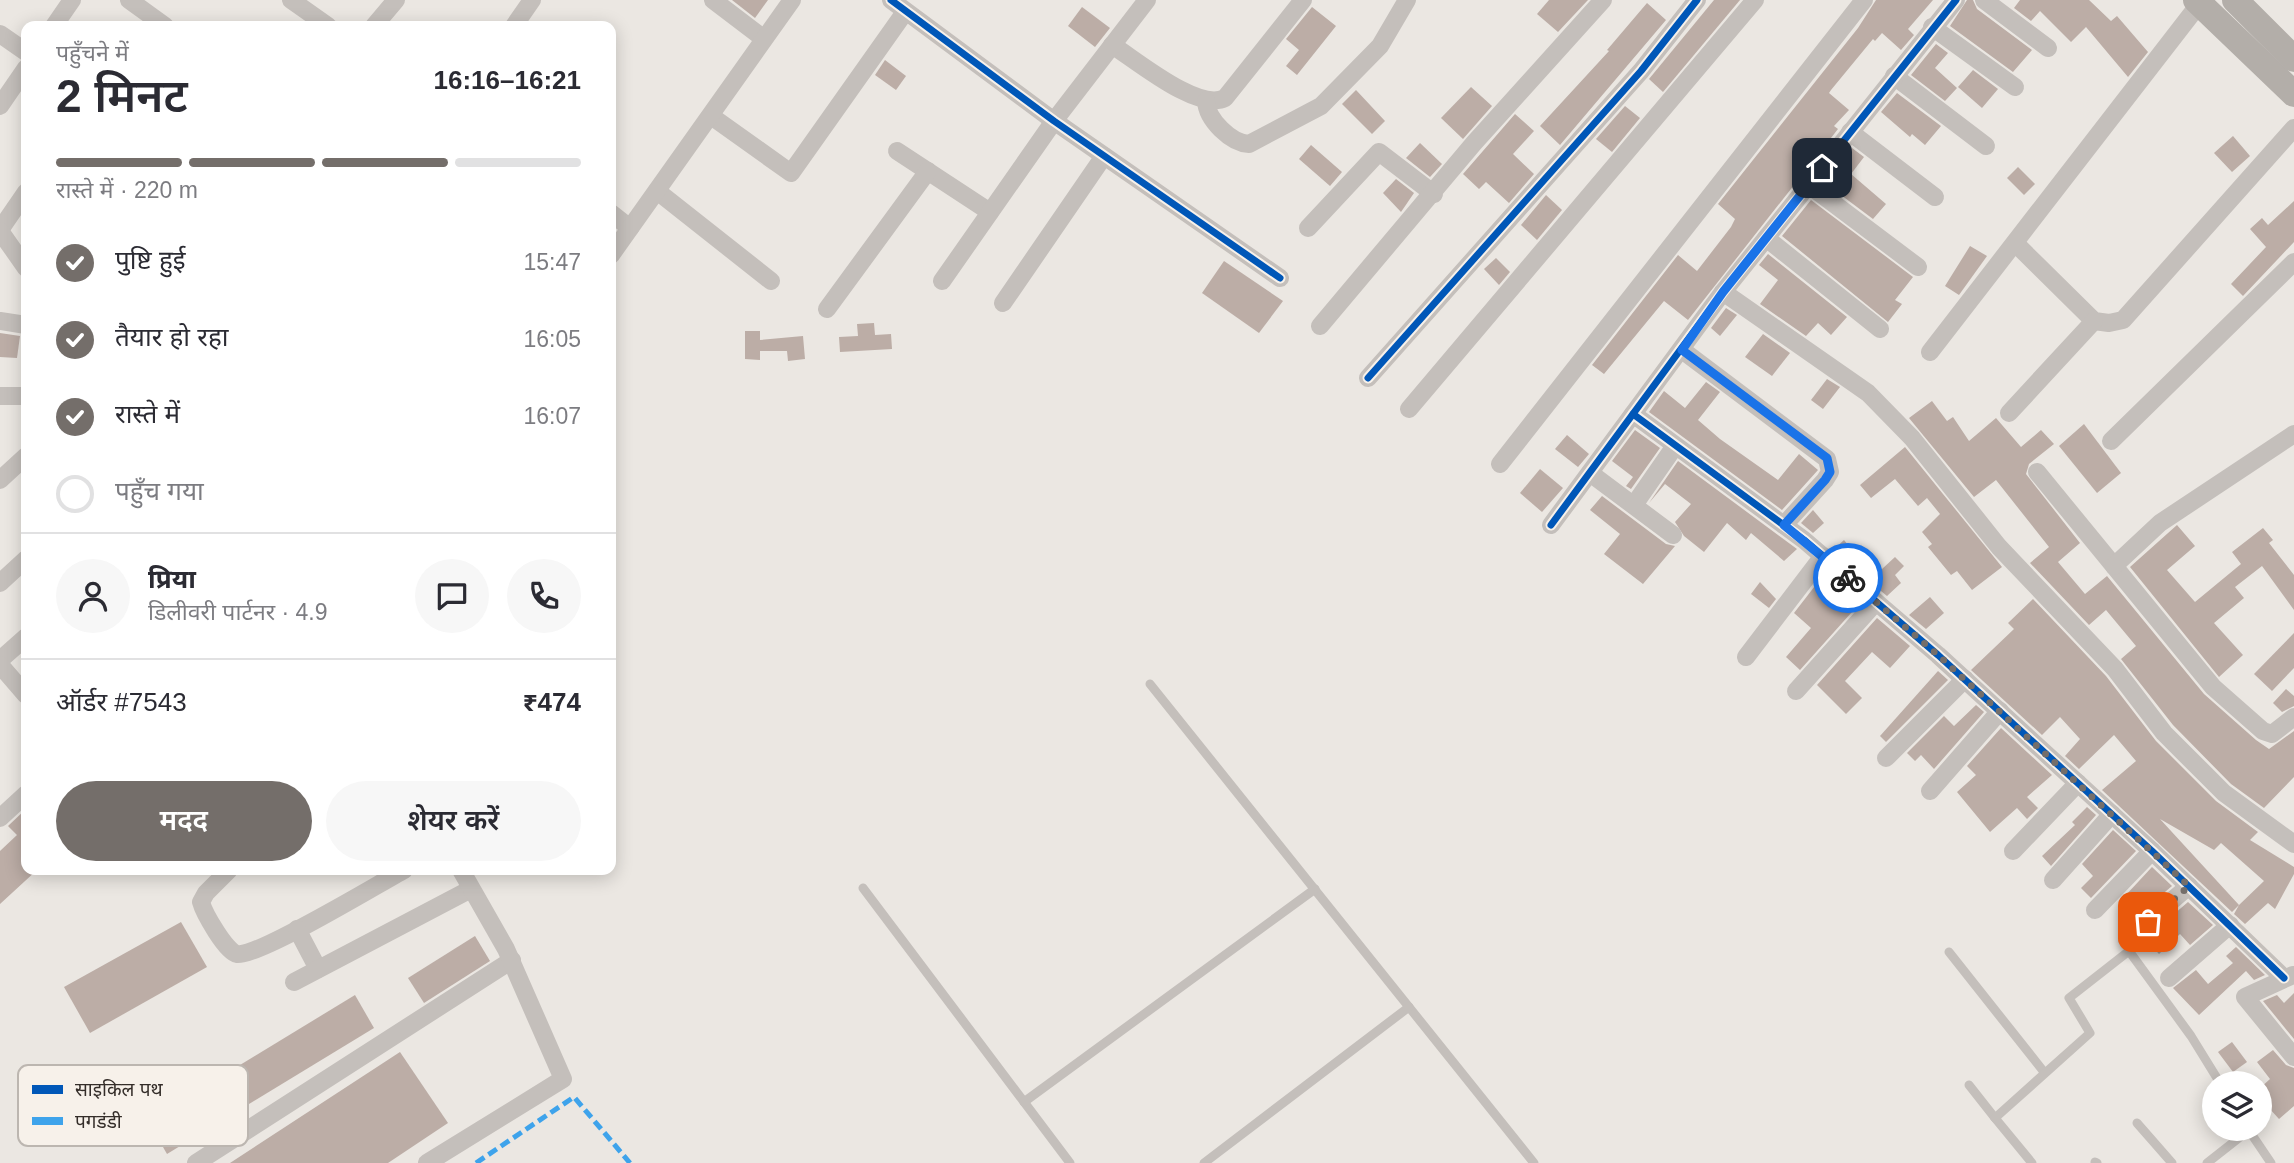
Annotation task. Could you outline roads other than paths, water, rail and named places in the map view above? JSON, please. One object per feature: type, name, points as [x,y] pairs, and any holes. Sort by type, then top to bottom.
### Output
[{"type":"main road","points":[[2235,0],[2294,59]]},
{"type":"main road","points":[[2198,2],[2294,94]]},
{"type":"street","points":[[57,21],[72,0]]},
{"type":"street","points":[[129,0],[145,20]]},
{"type":"street","points":[[291,0],[321,21]]},
{"type":"street","points":[[378,21],[396,0]]},
{"type":"street","points":[[517,21],[532,0]]},
{"type":"street","points":[[713,0],[764,38]]},
{"type":"street","points":[[616,248],[792,0]]},
{"type":"street","points":[[942,281],[1054,121],[1147,0]]},
{"type":"street","points":[[1112,45],[1206,102],[1225,98],[1303,0]]},
{"type":"street","points":[[1206,102],[1206,110],[1213,122],[1238,142],[1250,144],[1321,106],[1380,46],[1407,0]]},
{"type":"street","points":[[1320,326],[1434,194],[1474,143],[1603,0]]},
{"type":"street","points":[[1368,378],[1641,71],[1697,0]]},
{"type":"street","points":[[1409,410],[1755,0]]},
{"type":"street","points":[[1500,464],[1864,0]]},
{"type":"street","points":[[1551,525],[1723,292],[1956,0]]},
{"type":"street","points":[[1984,0],[2048,48]]},
{"type":"street","points":[[1930,352],[2198,2]]},
{"type":"street","points":[[710,116],[791,173],[898,6],[1054,121],[1280,278]]},
{"type":"street","points":[[1932,27],[2015,87]]},
{"type":"street","points":[[0,34],[21,49]]},
{"type":"street","points":[[0,106],[21,75]]},
{"type":"street","points":[[1894,76],[1986,146]]},
{"type":"street","points":[[2015,243],[2094,321],[2109,323],[2123,320],[2294,128]]},
{"type":"street","points":[[1850,132],[1935,197]]},
{"type":"street","points":[[897,150],[990,212]]},
{"type":"street","points":[[1308,228],[1380,152],[1434,194]]},
{"type":"street","points":[[1003,303],[1104,156]]},
{"type":"street","points":[[827,309],[928,171]]},
{"type":"street","points":[[1809,185],[1918,267]]},
{"type":"street","points":[[657,191],[771,281]]},
{"type":"street","points":[[21,199],[0,230],[21,261]]},
{"type":"street","points":[[616,217],[630,228]]},
{"type":"street","points":[[1766,237],[1880,329]]},
{"type":"street","points":[[2111,441],[2294,262]]},
{"type":"street","points":[[1723,292],[1868,393],[1912,438],[1999,547],[2115,669],[2164,733],[2224,793],[2294,844]]},
{"type":"street","points":[[0,321],[21,324]]},
{"type":"street","points":[[2009,413],[2094,321]]},
{"type":"street","points":[[1682,350],[1827,458],[1830,472],[1825,480],[1784,525]]},
{"type":"street","points":[[0,396],[21,396]]},
{"type":"street","points":[[1633,414],[1823,556],[1965,679],[2230,925],[2289,976],[2245,997],[2294,1057]]},
{"type":"street","points":[[2114,566],[2160,523],[2294,434]]},
{"type":"street","points":[[1634,505],[1675,446]]},
{"type":"street","points":[[0,480],[21,461]]},
{"type":"street","points":[[1590,472],[1674,535]]},
{"type":"street","points":[[2037,472],[2213,687],[2263,731],[2272,734],[2294,717]]},
{"type":"street","points":[[1746,657],[1823,556]]},
{"type":"street","points":[[0,583],[21,564]]},
{"type":"street","points":[[1796,691],[1876,602]]},
{"type":"street","points":[[21,642],[0,662],[21,689]]},
{"type":"street","points":[[1886,758],[1965,679]]},
{"type":"street","points":[[1930,791],[2000,711]]},
{"type":"street","points":[[2013,851],[2078,783]]},
{"type":"street","points":[[0,818],[21,798]]},
{"type":"street","points":[[2053,880],[2112,814]]},
{"type":"street","points":[[2095,910],[2152,851]]},
{"type":"street","points":[[224,875],[201,902],[204,913],[232,953],[252,953],[395,875]]},
{"type":"street","points":[[427,1163],[563,1079],[512,960],[464,875]]},
{"type":"street","points":[[2127,939],[2189,886]]},
{"type":"street","points":[[295,982],[471,889]]},
{"type":"street","points":[[2169,978],[2230,925]]},
{"type":"street","points":[[297,929],[318,970]]},
{"type":"street","points":[[248,1130],[512,960]]},
{"type":"street","points":[[196,1163],[222,1146]]},
{"type":"lane","points":[[1150,684],[1534,1163]]},
{"type":"lane","points":[[863,888],[1070,1163]]},
{"type":"lane","points":[[1024,1102],[1315,889]]},
{"type":"lane","points":[[1995,1118],[2091,1033],[2069,998],[2129,951],[2191,1036],[2213,1071]]},
{"type":"lane","points":[[1949,952],[2044,1072]]},
{"type":"lane","points":[[1204,1163],[1409,1007]]},
{"type":"lane","points":[[1969,1084],[2032,1163]]},
{"type":"lane","points":[[2137,1123],[2172,1163]]},
{"type":"lane","points":[[2207,1163],[2235,1141]]},
{"type":"lane","points":[[2257,1141],[2272,1163]]}]
